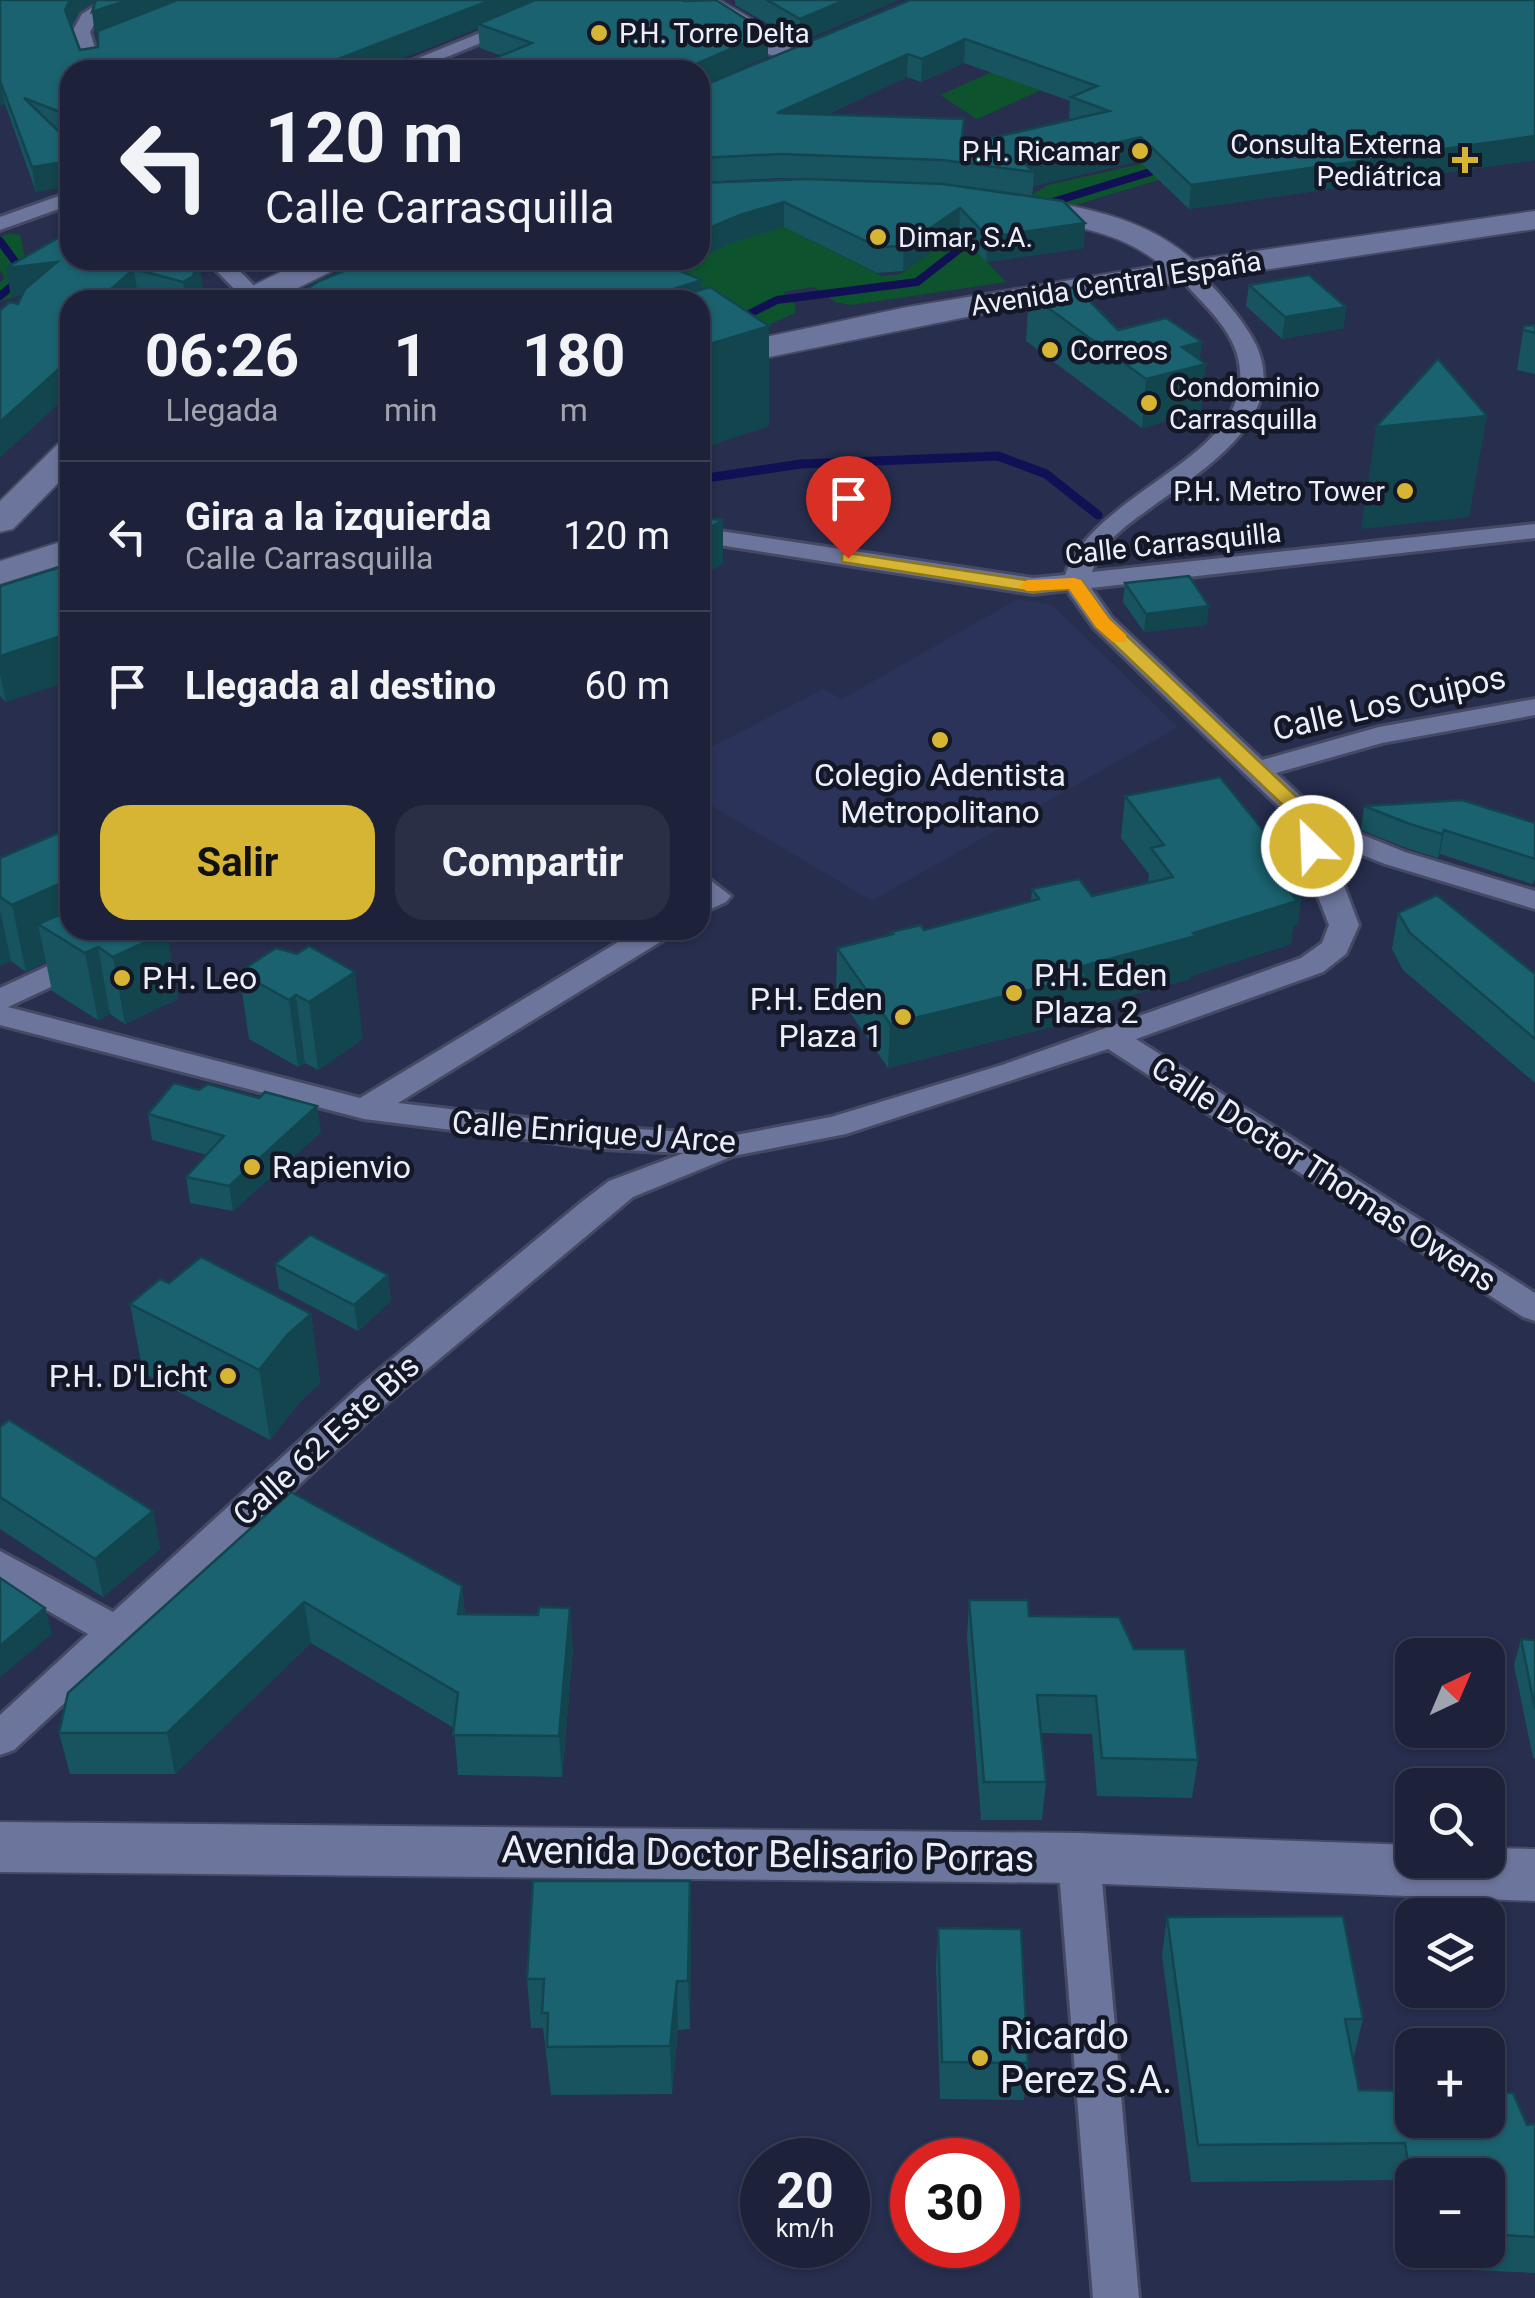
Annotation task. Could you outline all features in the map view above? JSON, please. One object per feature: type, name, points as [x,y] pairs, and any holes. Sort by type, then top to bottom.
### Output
[{"type":"main road","points":[[702,0],[778,48],[810,52],[772,68]]},
{"type":"main road","points":[[996,203],[1121,227],[1189,233]]},
{"type":"main road","points":[[1070,215],[1109,236],[1116,246],[1118,257],[1113,265],[1084,286]]},
{"type":"main road","name":"Avenida Central España","points":[[710,359],[866,323],[1084,286],[1535,220]]},
{"type":"main road","points":[[1121,227],[1161,246],[1186,271]]},
{"type":"main road","points":[[1224,236],[1294,238],[1355,247]]},
{"type":"main road","points":[[268,290],[309,270]]},
{"type":"main road","points":[[60,460],[7,514],[60,533]]},
{"type":"main road","points":[[0,573],[60,553]]},
{"type":"main road","name":"Avenida Doctor Belisario Porras","points":[[0,1847],[1078,1858],[1528,1885]]},
{"type":"street","points":[[94,60],[94,46],[81,32],[88,18],[116,0]]},
{"type":"street","points":[[424,60],[577,0]]},
{"type":"street","points":[[4,223],[60,202]]},
{"type":"street","points":[[226,270],[245,290]]},
{"type":"street","points":[[1186,271],[1247,351],[1254,380],[1250,408],[1218,445],[1092,543],[1074,584],[1102,623],[1316,826],[1395,858],[1535,900]]},
{"type":"street","name":"Calle Carrasquilla","points":[[710,537],[1033,586],[1535,531]]},
{"type":"street","name":"Calle Los Cuipos","points":[[1260,769],[1379,735],[1535,707]]},
{"type":"street","name":"Calle Enrique J Arce","points":[[0,1015],[364,1109],[604,1138],[736,1146],[834,1127],[1114,1039],[1312,965],[1335,948],[1344,925],[1312,846],[1316,826]]},
{"type":"street","points":[[1328,884],[1356,866],[1395,858]]},
{"type":"street","points":[[0,1000],[128,940]]},
{"type":"street","points":[[364,1109],[643,940]]},
{"type":"street","name":"Calle Doctor Thomas Owens","points":[[1114,1039],[1535,1309]]},
{"type":"street","points":[[604,1138],[622,1189]]},
{"type":"street","name":"Calle 62 Este Bis","points":[[0,1738],[375,1393],[622,1189],[736,1146]]},
{"type":"street","points":[[0,1564],[115,1631]]},
{"type":"street","points":[[1078,1858],[1116,2298]]},
{"type":"shaded area","name":"Colegio Adentista Metropolitano","points":[[1018,599],[1052,605],[1178,727],[872,901],[710,805],[710,748],[823,689],[842,699]]},
{"type":"green space","points":[[992,72],[1041,90],[977,119],[940,95]]},
{"type":"green space","points":[[1206,149],[1218,162],[1072,206],[1028,197],[1048,185]]},
{"type":"green space","points":[[969,226],[971,245],[1006,282],[851,305],[835,302],[814,287],[783,292],[796,306],[795,313],[766,326],[710,305],[710,290],[668,290],[644,281],[669,270],[710,270],[710,249],[784,227],[882,276],[900,274]]},
{"type":"green space","points":[[20,235],[25,258],[23,294],[0,301],[0,282],[5,278],[0,270],[0,237]]},
{"type":"building","points":[[0,0],[70,0],[65,10],[80,50],[98,47],[98,31],[177,0],[491,0],[341,58],[346,60],[60,60],[60,112],[24,98],[60,132],[60,163],[32,167],[0,81]]},
{"type":"building","points":[[96,0],[128,0],[92,12]]},
{"type":"building","points":[[535,0],[716,0],[768,33],[705,60],[490,60],[532,43],[478,24]]},
{"type":"building","points":[[767,0],[845,0],[800,19]]},
{"type":"building","points":[[910,0],[1535,0],[1535,136],[1191,185],[1141,137],[1025,164],[1034,172],[942,160],[780,154],[710,158],[710,83]],"holes":[[[965,39],[1097,86],[1071,97],[1109,111],[961,145],[964,119],[777,113],[908,54],[922,59]]]},
{"type":"building","points":[[806,179],[943,184],[1063,201],[1085,223],[988,237],[960,208],[904,246],[878,247],[784,202],[710,228],[710,183]]},
{"type":"building","points":[[60,237],[60,270],[133,270],[110,290],[60,290],[60,368],[0,422],[0,310],[10,302],[18,304],[25,289],[57,262],[6,268]]},
{"type":"building","points":[[138,270],[195,270],[183,282]]},
{"type":"building","points":[[346,270],[678,270],[702,280],[670,290],[305,290]]},
{"type":"building","points":[[1309,275],[1346,307],[1285,317],[1249,285]]},
{"type":"building","points":[[710,287],[769,326],[710,344],[710,290],[700,290]]},
{"type":"building","points":[[1076,287],[1118,330],[1166,318],[1202,342],[1182,347],[1206,364],[1146,379],[1029,294]]},
{"type":"building","points":[[1535,325],[1535,333],[1524,330],[1524,326]]},
{"type":"building","points":[[1438,359],[1487,416],[1376,427]]},
{"type":"building","points":[[60,567],[60,636],[0,656],[0,586]]},
{"type":"building","points":[[1189,576],[1209,606],[1146,614],[1125,583]]},
{"type":"building","points":[[1220,777],[1304,881],[1285,885],[1297,901],[1193,933],[1196,936],[1079,967],[1087,976],[890,1024],[837,948],[921,925],[924,930],[1039,899],[1032,889],[1079,879],[1092,896],[1173,877],[1151,848],[1164,845],[1125,796]]},
{"type":"building","points":[[1462,800],[1535,823],[1535,859],[1444,830],[1442,834],[1364,806]]},
{"type":"building","points":[[60,832],[60,883],[12,905],[0,897],[0,858]]},
{"type":"building","points":[[1437,895],[1535,974],[1535,1039],[1410,933],[1398,913]]},
{"type":"building","points":[[60,914],[60,938],[38,924]]},
{"type":"building","points":[[64,940],[150,940],[113,957],[98,947],[85,953]]},
{"type":"building","points":[[309,946],[355,972],[309,1002],[296,995],[289,1000],[239,972],[276,948],[297,954]]},
{"type":"building","points":[[174,1083],[199,1090],[208,1084],[259,1098],[265,1092],[317,1106],[229,1186],[186,1177],[224,1136],[148,1114]]},
{"type":"building","points":[[310,1235],[388,1275],[354,1305],[275,1264]]},
{"type":"building","points":[[201,1257],[311,1314],[288,1334],[259,1370],[130,1304],[160,1279],[169,1283]]},
{"type":"building","points":[[9,1420],[153,1511],[95,1559],[0,1497],[0,1427]]},
{"type":"building","points":[[291,1492],[462,1586],[458,1614],[538,1615],[539,1607],[570,1608],[559,1736],[453,1735],[458,1693],[304,1602],[167,1733],[59,1733],[68,1693]]},
{"type":"building","points":[[0,1578],[45,1608],[0,1646]]},
{"type":"building","points":[[969,1600],[1028,1600],[1029,1616],[1119,1617],[1134,1649],[1185,1649],[1198,1760],[1102,1758],[1096,1696],[1037,1695],[1046,1782],[984,1782]]},
{"type":"building","points":[[1521,1639],[1535,1640],[1535,1709]]},
{"type":"building","points":[[533,1881],[690,1881],[688,1981],[677,1981],[670,2046],[547,2047],[548,2013],[542,2013],[544,1979],[527,1979]]},
{"type":"building","points":[[1343,1916],[1363,2019],[1345,2019],[1359,2090],[1395,2091],[1395,2138],[1505,2138],[1505,2093],[1513,2093],[1527,2125],[1535,2124],[1535,2237],[1505,2235],[1505,2158],[1407,2158],[1405,2143],[1198,2145],[1167,1917]]},
{"type":"building","name":"Ricardo Perez S.A.","points":[[938,1928],[1021,1929],[1028,2063],[942,2062]]},
{"type":"waterway","points":[[1043,205],[1163,168]]},
{"type":"waterway","points":[[737,320],[777,300],[917,282],[980,233]]},
{"type":"waterway","points":[[0,241],[25,275],[0,296]]},
{"type":"waterway","points":[[710,478],[801,464],[998,456],[1046,474],[1098,515]]},
{"type":"slow traffic","points":[[1027,586],[1074,584],[1102,623],[1119,638]]},
{"type":"place","name":"P.H. Torre Delta","points":[[599,33]]},
{"type":"place","name":"P.H. Ricamar","points":[[1140,151]]},
{"type":"place","name":"Consulta Externa Pediátrica","points":[[1465,160]]},
{"type":"place","name":"Dimar, S.A.","points":[[878,237]]},
{"type":"place","name":"Correos","points":[[1050,350]]},
{"type":"place","name":"Condominio Carrasquilla","points":[[1149,403]]},
{"type":"place","name":"P.H. Metro Tower","points":[[1405,491]]},
{"type":"place","name":"Colegio Adentista Metropolitano","points":[[940,740]]},
{"type":"place","name":"P.H. Leo","points":[[122,978]]},
{"type":"place","name":"P.H. Eden Plaza 2","points":[[1014,993]]},
{"type":"place","name":"P.H. Eden Plaza 1","points":[[903,1017]]},
{"type":"place","name":"Rapienvio","points":[[252,1167]]},
{"type":"place","name":"P.H. D'Licht","points":[[228,1376]]},
{"type":"place","name":"Ricardo Perez S.A.","points":[[980,2058]]},
{"type":"route","points":[[848,558],[1033,586],[1074,584],[1102,623],[1316,826],[1312,846]]}]
